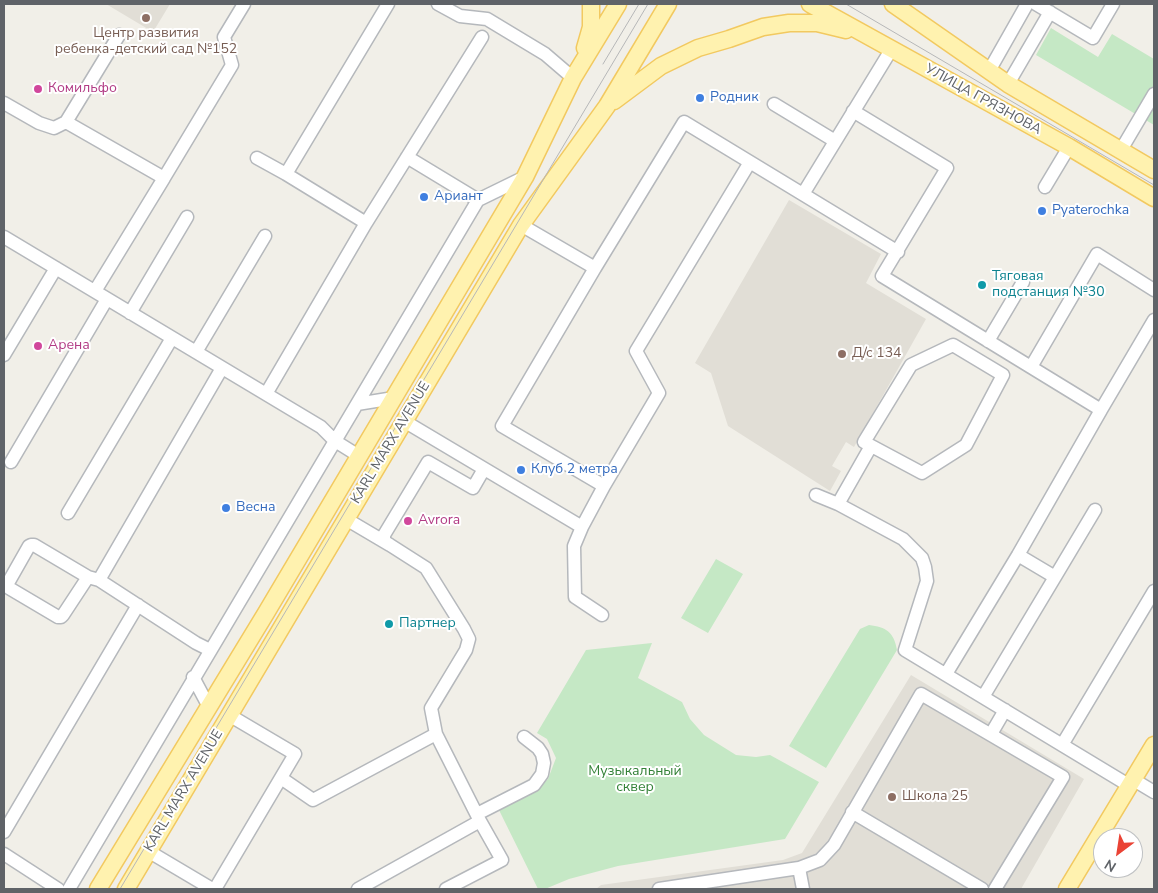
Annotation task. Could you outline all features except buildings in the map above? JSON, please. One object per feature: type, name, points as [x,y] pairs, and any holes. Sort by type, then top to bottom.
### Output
[{"type":"main road","points":[[577,72],[591,27],[591,4]]},
{"type":"main road","name":"KARL MARX AVENUE","points":[[98,889],[266,613],[525,177],[577,72],[618,4]]},
{"type":"main road","name":"KARL MARX AVENUE","points":[[126,889],[521,225],[607,106],[668,4]]},
{"type":"main road","name":"УЛИЦА ГРЯЗНОВА","points":[[810,4],[1070,147],[1154,198]]},
{"type":"main road","name":"УЛИЦА ГРЯЗНОВА","points":[[894,4],[1008,84],[1154,170]]},
{"type":"main road","points":[[607,106],[661,66],[698,48],[763,27],[789,23],[817,23],[863,34]]},
{"type":"main road","points":[[1068,889],[1154,745]]},
{"type":"lane","points":[[95,292],[232,65],[224,37],[244,4]]},
{"type":"lane","points":[[286,174],[388,4]]},
{"type":"lane","points":[[438,4],[460,16],[487,19],[577,72]]},
{"type":"lane","points":[[988,71],[1027,4]]},
{"type":"lane","points":[[1036,4],[1093,38],[1113,4]]},
{"type":"lane","points":[[1008,84],[1050,12]]},
{"type":"lane","points":[[4,103],[39,123],[54,128],[66,122],[119,35]]},
{"type":"lane","points":[[266,394],[366,223],[482,37]]},
{"type":"lane","points":[[803,194],[891,50]]},
{"type":"lane","points":[[1120,150],[1154,94]]},
{"type":"lane","points":[[774,104],[835,141]]},
{"type":"lane","points":[[853,111],[947,168],[882,276],[1101,410]]},
{"type":"lane","points":[[66,122],[164,178]]},
{"type":"lane","points":[[604,486],[502,426],[684,122],[898,252]]},
{"type":"lane","points":[[1045,187],[1070,147]]},
{"type":"lane","points":[[407,157],[478,200]]},
{"type":"lane","points":[[257,158],[366,223]]},
{"type":"lane","points":[[602,615],[575,597],[574,546],[604,486],[660,393],[636,351],[750,162]]},
{"type":"lane","points":[[69,889],[193,677],[478,200],[525,177]]},
{"type":"lane","points":[[130,313],[187,217]]},
{"type":"lane","points":[[521,225],[595,268]]},
{"type":"lane","points":[[196,352],[265,236]]},
{"type":"lane","points":[[4,237],[266,394],[321,428],[335,442],[359,456]]},
{"type":"lane","points":[[1031,367],[1097,254],[1154,290]]},
{"type":"lane","points":[[4,355],[56,268]]},
{"type":"lane","points":[[988,341],[1023,282]]},
{"type":"lane","points":[[11,462],[107,299]]},
{"type":"lane","points":[[946,674],[1018,555],[1154,320]]},
{"type":"lane","points":[[68,512],[172,338]]},
{"type":"lane","points":[[952,345],[1003,375],[966,445],[922,473],[871,446],[864,442],[911,366],[952,345]]},
{"type":"lane","points":[[210,650],[138,605],[93,579],[34,545],[28,546],[7,586],[58,617],[63,615],[93,579],[222,368]]},
{"type":"lane","points":[[357,404],[394,398]]},
{"type":"lane","points":[[404,421],[582,527]]},
{"type":"lane","points":[[838,504],[871,446]]},
{"type":"lane","points":[[384,541],[384,535],[428,462],[473,488],[484,469]]},
{"type":"lane","points":[[816,495],[838,504],[903,539],[922,558],[927,581],[905,650],[1062,745],[1132,783],[1154,792]]},
{"type":"lane","points":[[983,697],[1095,510]]},
{"type":"lane","points":[[346,519],[426,568],[469,639],[466,650],[431,708],[436,734],[502,860],[446,889]]},
{"type":"lane","points":[[1018,555],[1055,578]]},
{"type":"lane","points":[[1062,745],[1154,591]]},
{"type":"lane","points":[[4,832],[138,605]]},
{"type":"lane","points":[[193,677],[209,707]]},
{"type":"lane","points":[[659,889],[799,868],[820,860],[834,845],[921,694],[1063,777],[995,889]]},
{"type":"lane","points":[[991,734],[1005,710]]},
{"type":"lane","points":[[148,851],[214,889],[281,778],[295,754],[229,715]]},
{"type":"lane","points":[[281,778],[313,800],[436,734]]},
{"type":"lane","points":[[358,889],[534,785],[542,774],[544,764],[542,754],[538,748],[524,738]]},
{"type":"lane","points":[[852,812],[982,889]]},
{"type":"lane","points":[[4,854],[58,889]]},
{"type":"lane","points":[[799,868],[803,889]]},
{"type":"shaded area","name":"Центр развития ребенка-детский сад №152","points":[[106,4],[170,4],[153,32]]},
{"type":"shaded area","points":[[789,200],[881,254],[866,283],[926,319],[854,447],[846,442],[832,466],[841,471],[830,491],[728,426],[711,373],[695,363]]},
{"type":"shaded area","points":[[911,675],[1084,779],[1021,889],[596,889],[601,885],[783,860],[802,853]]},
{"type":"green space","points":[[1051,28],[1098,57],[1112,34],[1154,59],[1154,125],[1036,55]]},
{"type":"green space","points":[[716,559],[743,574],[708,633],[681,618]]},
{"type":"green space","points":[[869,625],[885,629],[894,639],[897,650],[826,768],[789,746],[860,629]]},
{"type":"green space","name":"Музыкальный сквер","points":[[652,643],[638,678],[682,702],[690,719],[704,735],[736,755],[756,757],[770,755],[819,782],[785,839],[618,866],[569,879],[545,889],[538,889],[498,808],[534,791],[548,779],[556,758],[547,739],[537,733],[586,650]]},
{"type":"tram line","points":[[603,64],[639,4]]},
{"type":"tram line","points":[[120,889],[648,4]]},
{"type":"tram line","points":[[846,4],[1154,185]]},
{"type":"place","name":"Центр развития ребенка-детский сад №152","points":[[146,18]]},
{"type":"place","name":"Комильфо","points":[[38,89]]},
{"type":"place","name":"Родник","points":[[700,98]]},
{"type":"place","name":"Ариант","points":[[424,197]]},
{"type":"place","name":"Pyaterochka","points":[[1042,211]]},
{"type":"place","name":"Тяговая подстанция №30","points":[[982,285]]},
{"type":"place","name":"Арена","points":[[38,346]]},
{"type":"place","name":"Д/с 134","points":[[842,354]]},
{"type":"place","name":"Клуб 2 метра","points":[[521,470]]},
{"type":"place","name":"Весна","points":[[226,508]]},
{"type":"place","name":"Avrora","points":[[408,521]]},
{"type":"place","name":"Партнер","points":[[389,624]]},
{"type":"place","name":"Школа 25","points":[[892,797]]}]
